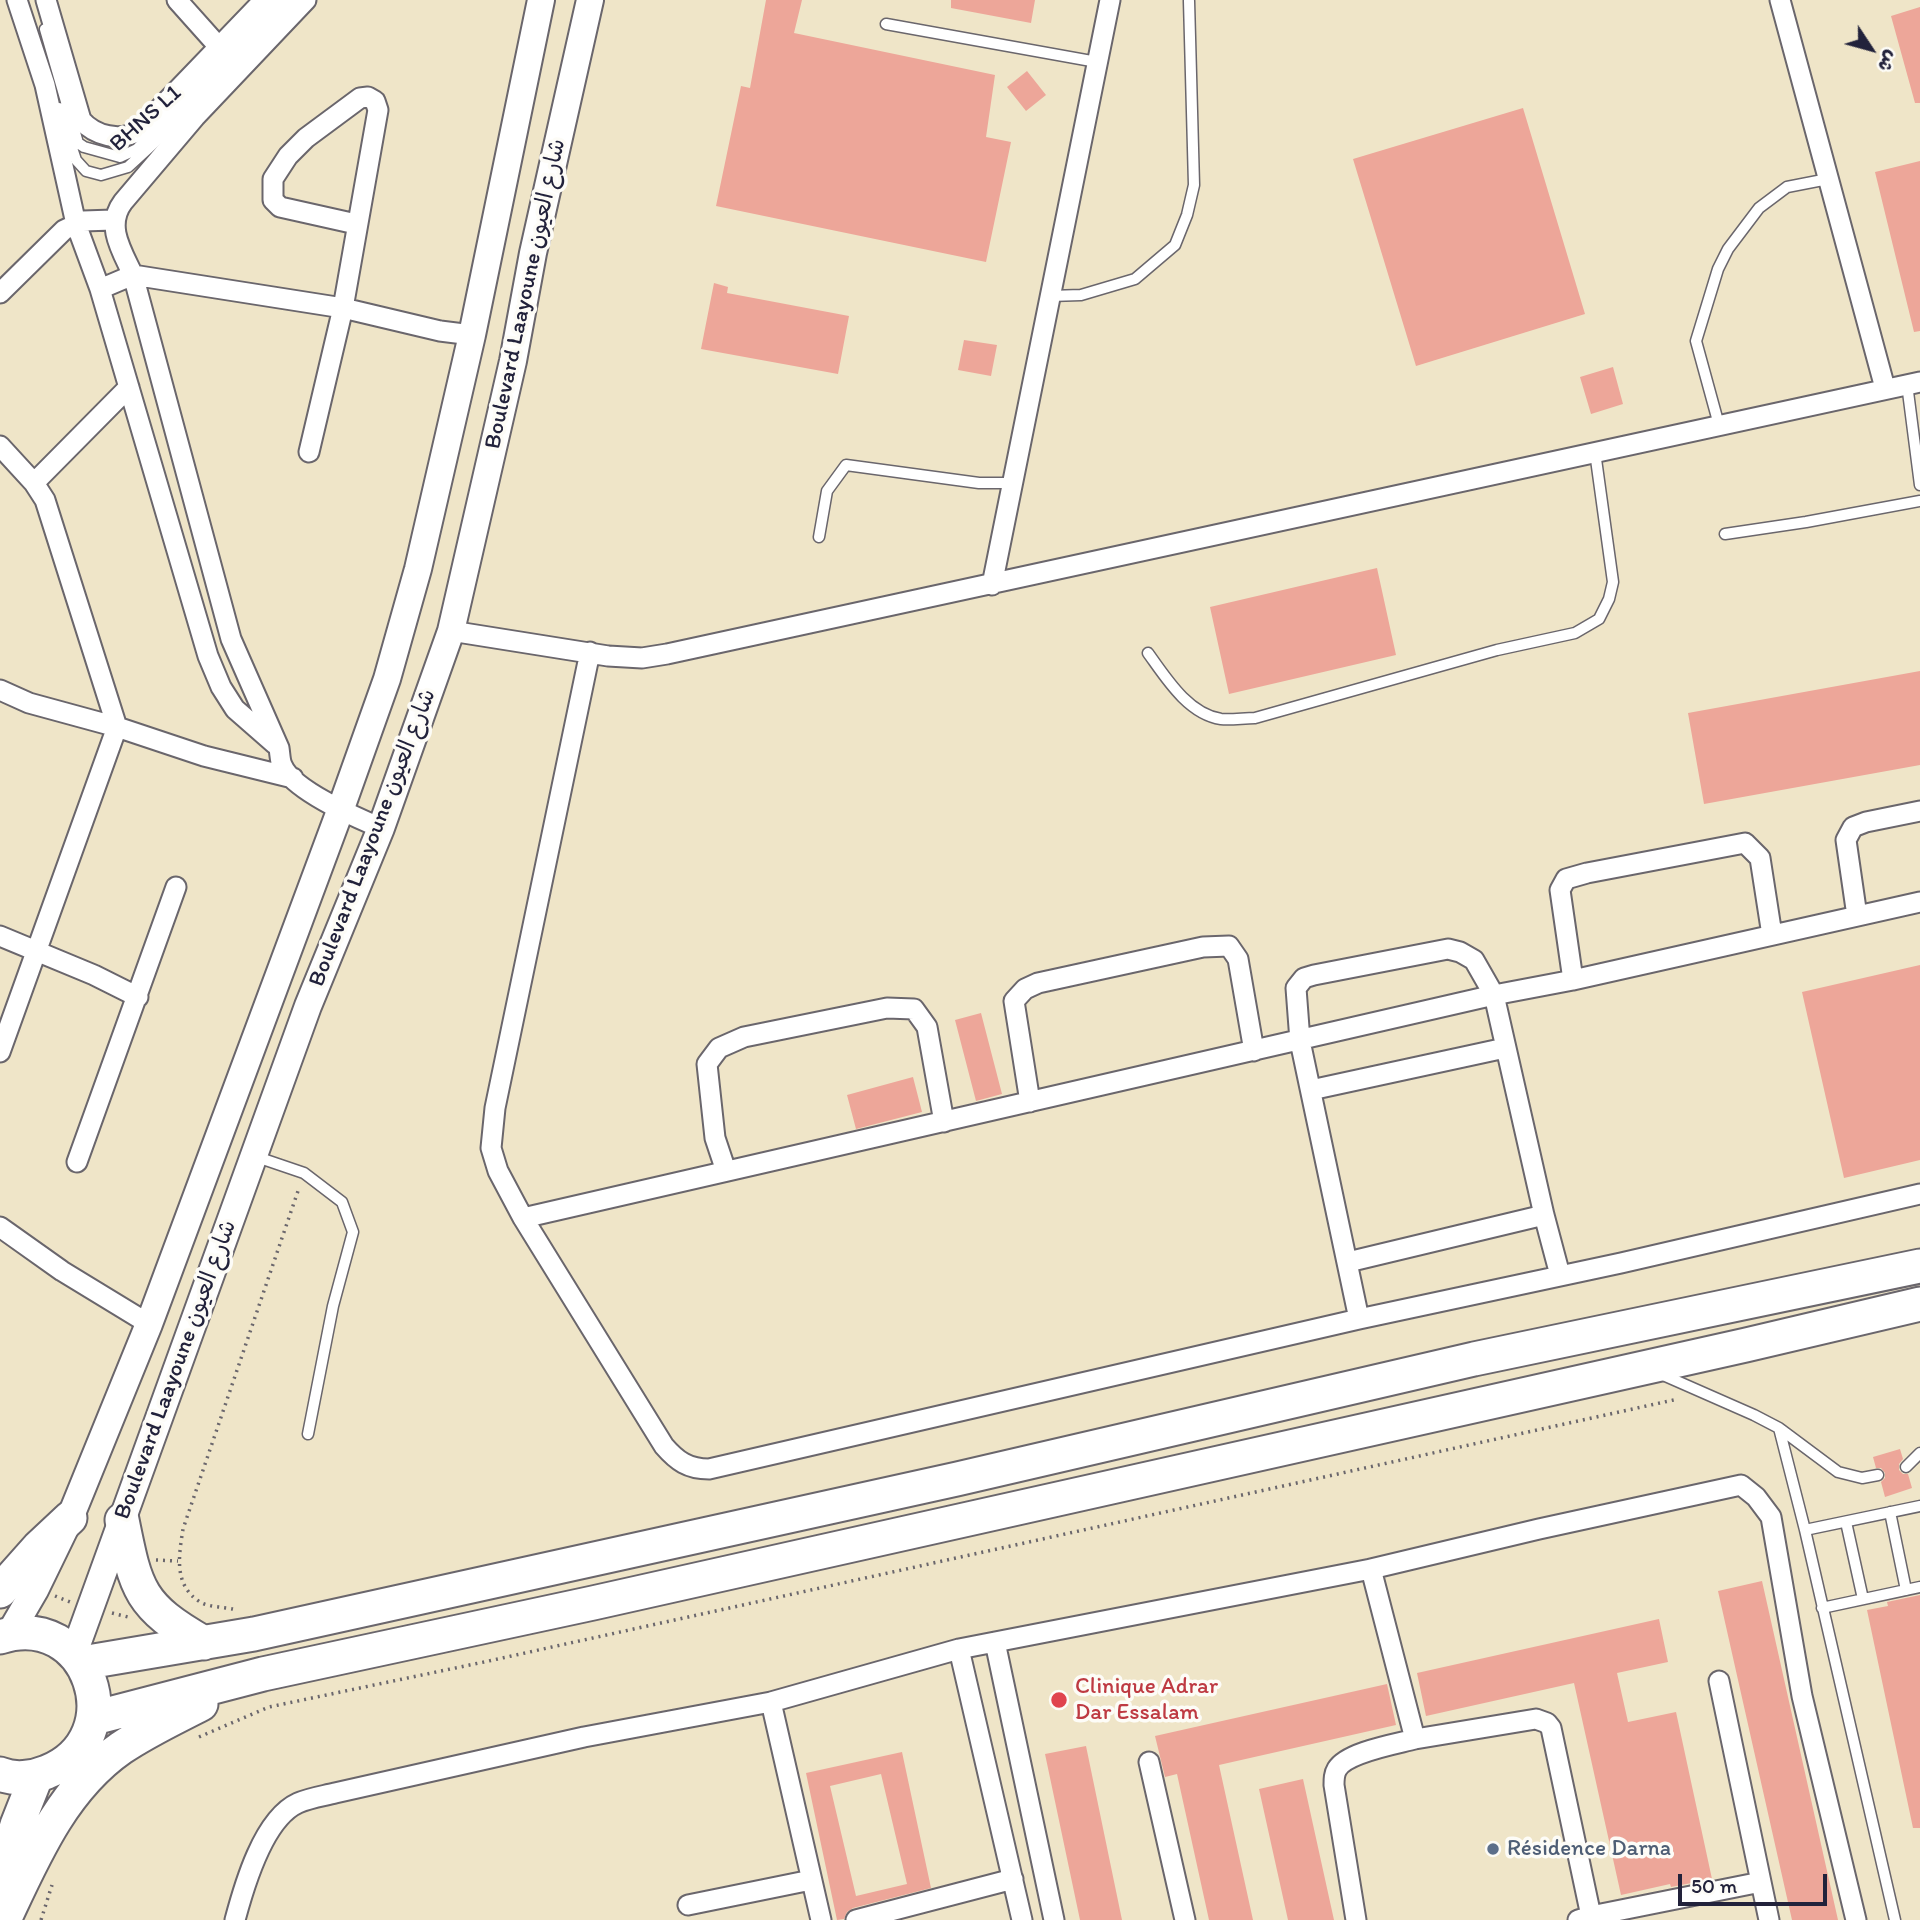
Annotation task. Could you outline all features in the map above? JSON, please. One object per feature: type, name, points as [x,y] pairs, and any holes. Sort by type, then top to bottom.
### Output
[{"type":"highway","points":[[78,1658],[204,1643],[254,1634],[943,1482],[1474,1359],[1920,1266]]},
{"type":"highway","points":[[94,1718],[262,1674],[593,1603],[1920,1304]]},
{"type":"highway","points":[[0,1591],[39,1547],[70,1518]]},
{"type":"highway","points":[[122,1520],[135,1581],[143,1595],[153,1609],[176,1627],[204,1643]]},
{"type":"highway","points":[[0,1774],[7,1777],[36,1777],[63,1766],[83,1745],[94,1718],[94,1689],[78,1658],[55,1640],[44,1636],[33,1633],[5,1635]]},
{"type":"highway","points":[[4,1920],[47,1830],[93,1773],[119,1750],[157,1726],[262,1674]]},
{"type":"highway","points":[[0,1880],[36,1777]]},
{"type":"street","points":[[17,0],[45,85],[76,224],[100,289],[189,595],[221,687],[235,709],[279,748]]},
{"type":"street","points":[[46,0],[81,120],[100,134],[121,138],[138,131],[264,0]]},
{"type":"street","points":[[177,0],[219,47]]},
{"type":"street","points":[[306,0],[195,117],[123,202],[113,220],[120,248],[133,275],[231,639],[279,748],[282,767],[293,778],[340,811],[382,828]]},
{"type":"street","name":"Boulevard Laayoune شارع العيون","points":[[5,1635],[36,1590],[70,1518],[149,1324],[387,679],[407,609],[472,335],[541,0]]},
{"type":"street","name":"Boulevard Laayoune شارع العيون","points":[[78,1658],[122,1520],[308,1006],[382,828],[452,631],[590,0]]},
{"type":"street","points":[[992,585],[1110,0]]},
{"type":"street","points":[[1780,0],[1885,388]]},
{"type":"street","points":[[309,452],[343,309],[377,110],[375,101],[368,97],[360,98],[300,143],[273,179],[273,200],[279,207],[356,223]]},
{"type":"street","points":[[0,293],[64,230],[91,220],[113,220]]},
{"type":"street","points":[[100,289],[133,275],[343,309],[440,331],[472,335]]},
{"type":"street","points":[[452,631],[590,653],[628,657],[667,654],[1914,383]]},
{"type":"street","points":[[34,483],[129,387]]},
{"type":"street","points":[[0,446],[34,483],[45,500],[117,727],[0,1052]]},
{"type":"street","points":[[590,653],[491,1133],[491,1148],[493,1159],[523,1217],[664,1446],[674,1457],[694,1469],[709,1469],[1359,1319],[1621,1263],[1920,1194]]},
{"type":"street","points":[[0,690],[29,703],[117,727],[204,756],[293,778]]},
{"type":"street","points":[[1857,916],[1846,840],[1853,827],[1920,811]]},
{"type":"street","points":[[1573,980],[1560,890],[1566,879],[1587,873],[1745,843],[1760,858],[1772,935]]},
{"type":"street","points":[[77,1162],[176,887]]},
{"type":"street","points":[[523,1217],[1494,995],[1573,980],[1920,902]]},
{"type":"street","points":[[0,936],[94,975],[138,997]]},
{"type":"street","points":[[1030,1102],[1013,1001],[1025,989],[1038,983],[1203,947],[1229,946],[1238,959],[1254,1051]]},
{"type":"street","points":[[1359,1319],[1300,1041],[1296,988],[1304,978],[1314,975],[1448,949],[1474,960],[1494,995],[1560,1275]]},
{"type":"street","points":[[726,1171],[715,1138],[707,1064],[719,1048],[744,1037],[887,1008],[914,1009],[927,1027],[944,1122]]},
{"type":"street","points":[[1311,1090],[1505,1048]]},
{"type":"street","points":[[1348,1262],[1544,1214]]},
{"type":"street","points":[[0,1227],[62,1271],[149,1324]]},
{"type":"street","points":[[235,1920],[245,1883],[274,1824],[297,1804],[335,1793],[584,1737],[771,1702],[960,1649],[1371,1569],[1589,1517],[1741,1485],[1756,1497],[1771,1517],[1802,1696],[1856,1920]]},
{"type":"street","points":[[1371,1569],[1415,1739]]},
{"type":"street","points":[[995,1642],[1054,1920]]},
{"type":"street","points":[[960,1649],[1022,1920]]},
{"type":"street","points":[[1719,1681],[1769,1920]]},
{"type":"street","points":[[771,1702],[821,1920]]},
{"type":"street","points":[[1356,1920],[1334,1785],[1337,1767],[1350,1757],[1415,1739],[1536,1719],[1547,1723],[1551,1728],[1585,1918],[1761,1882]]},
{"type":"street","points":[[1149,1762],[1185,1920]]},
{"type":"street","points":[[856,1920],[1013,1879]]},
{"type":"street","points":[[688,1905],[811,1880]]},
{"type":"lane","name":"BHNS L1","points":[[26,0],[76,160],[86,171],[101,175],[128,167],[149,148],[290,0]]},
{"type":"lane","name":"BHNS L1","points":[[36,0],[78,143],[120,157],[137,149],[279,0]]},
{"type":"lane","points":[[1050,296],[1081,295],[1135,279],[1175,245],[1187,215],[1194,185],[1189,1]]},
{"type":"lane","points":[[886,24],[1097,62]]},
{"type":"lane","points":[[1719,425],[1696,341],[1718,268],[1728,249],[1759,208],[1787,187],[1828,179]]},
{"type":"lane","points":[[1914,383],[1920,485]]},
{"type":"lane","points":[[1148,653],[1172,685],[1199,712],[1221,719],[1255,718],[1497,650],[1575,633],[1599,619],[1609,599],[1613,582],[1595,452]]},
{"type":"lane","points":[[819,537],[827,491],[846,465],[979,483],[1013,483]]},
{"type":"lane","points":[[1725,534],[1807,522],[1920,500]]},
{"type":"lane","points":[[254,1156],[304,1173],[342,1202],[353,1232],[333,1306],[308,1434]]},
{"type":"lane","points":[[1643,1367],[1707,1392],[1779,1428],[1838,1472],[1861,1478],[1878,1475]]},
{"type":"lane","points":[[1779,1428],[1895,1920]]},
{"type":"lane","points":[[1906,1467],[1920,1453]]},
{"type":"lane","points":[[1805,1530],[1920,1506]]},
{"type":"lane","points":[[1889,1513],[1906,1590]]},
{"type":"lane","points":[[1846,1522],[1863,1599]]},
{"type":"lane","points":[[1822,1608],[1920,1587]]},
{"type":"path","points":[[239,1611],[201,1602],[187,1590],[180,1577],[178,1561],[183,1529],[304,1173]]},
{"type":"path","points":[[195,1738],[269,1707],[1707,1392]]},
{"type":"path","points":[[41,1920],[53,1881]]},
{"type":"building","points":[[766,0],[802,0],[794,33],[995,75],[986,137],[1011,142],[986,262],[716,206],[741,86],[750,88]]},
{"type":"building","points":[[951,0],[1035,0],[1031,23],[951,8]]},
{"type":"building","points":[[1920,7],[1920,103],[1915,103],[1891,16]]},
{"type":"building","points":[[1027,71],[1046,95],[1026,111],[1007,87]]},
{"type":"building","points":[[1523,108],[1585,314],[1416,366],[1353,159]]},
{"type":"building","points":[[1920,161],[1920,331],[1914,332],[1875,172]]},
{"type":"building","points":[[714,283],[728,287],[727,293],[849,316],[838,374],[701,349]]},
{"type":"building","points":[[964,340],[997,345],[991,376],[958,370]]},
{"type":"building","points":[[1613,367],[1623,404],[1591,414],[1580,377]]},
{"type":"building","points":[[1377,568],[1396,655],[1229,694],[1210,607]]},
{"type":"building","points":[[1920,671],[1920,765],[1704,804],[1688,713]]},
{"type":"building","points":[[1920,965],[1920,1160],[1844,1178],[1802,992]]},
{"type":"building","points":[[981,1013],[1002,1094],[976,1101],[955,1020]]},
{"type":"building","points":[[913,1077],[922,1112],[856,1129],[847,1095]]},
{"type":"building","points":[[1900,1449],[1903,1459],[1899,1470],[1908,1474],[1912,1488],[1885,1497],[1881,1482],[1885,1473],[1881,1468],[1876,1468],[1873,1457]]},
{"type":"building","points":[[1762,1581],[1838,1920],[1792,1920],[1718,1591]]},
{"type":"building","points":[[1920,1595],[1920,1828],[1913,1828],[1867,1610],[1888,1606],[1887,1602]]},
{"type":"building","points":[[1659,1619],[1668,1662],[1617,1673],[1628,1722],[1676,1712],[1712,1879],[1671,1887],[1670,1884],[1621,1895],[1574,1683],[1426,1716],[1417,1673]]},
{"type":"building","points":[[1387,1684],[1396,1725],[1219,1765],[1253,1920],[1209,1920],[1177,1774],[1165,1777],[1155,1736]]},
{"type":"building","points":[[1086,1746],[1122,1920],[1080,1920],[1045,1754]]},
{"type":"building","points":[[902,1752],[931,1888],[853,1908],[847,1912],[844,1919],[837,1920],[806,1773]],"holes":[[[881,1774],[907,1884],[856,1896],[830,1786]]]},
{"type":"building","points":[[1303,1779],[1334,1920],[1288,1920],[1259,1789]]},
{"type":"place","name":"Clinique Adrar Dar Essalam","points":[[1059,1700]]},
{"type":"place","name":"Résidence Darna","points":[[1493,1849]]}]
